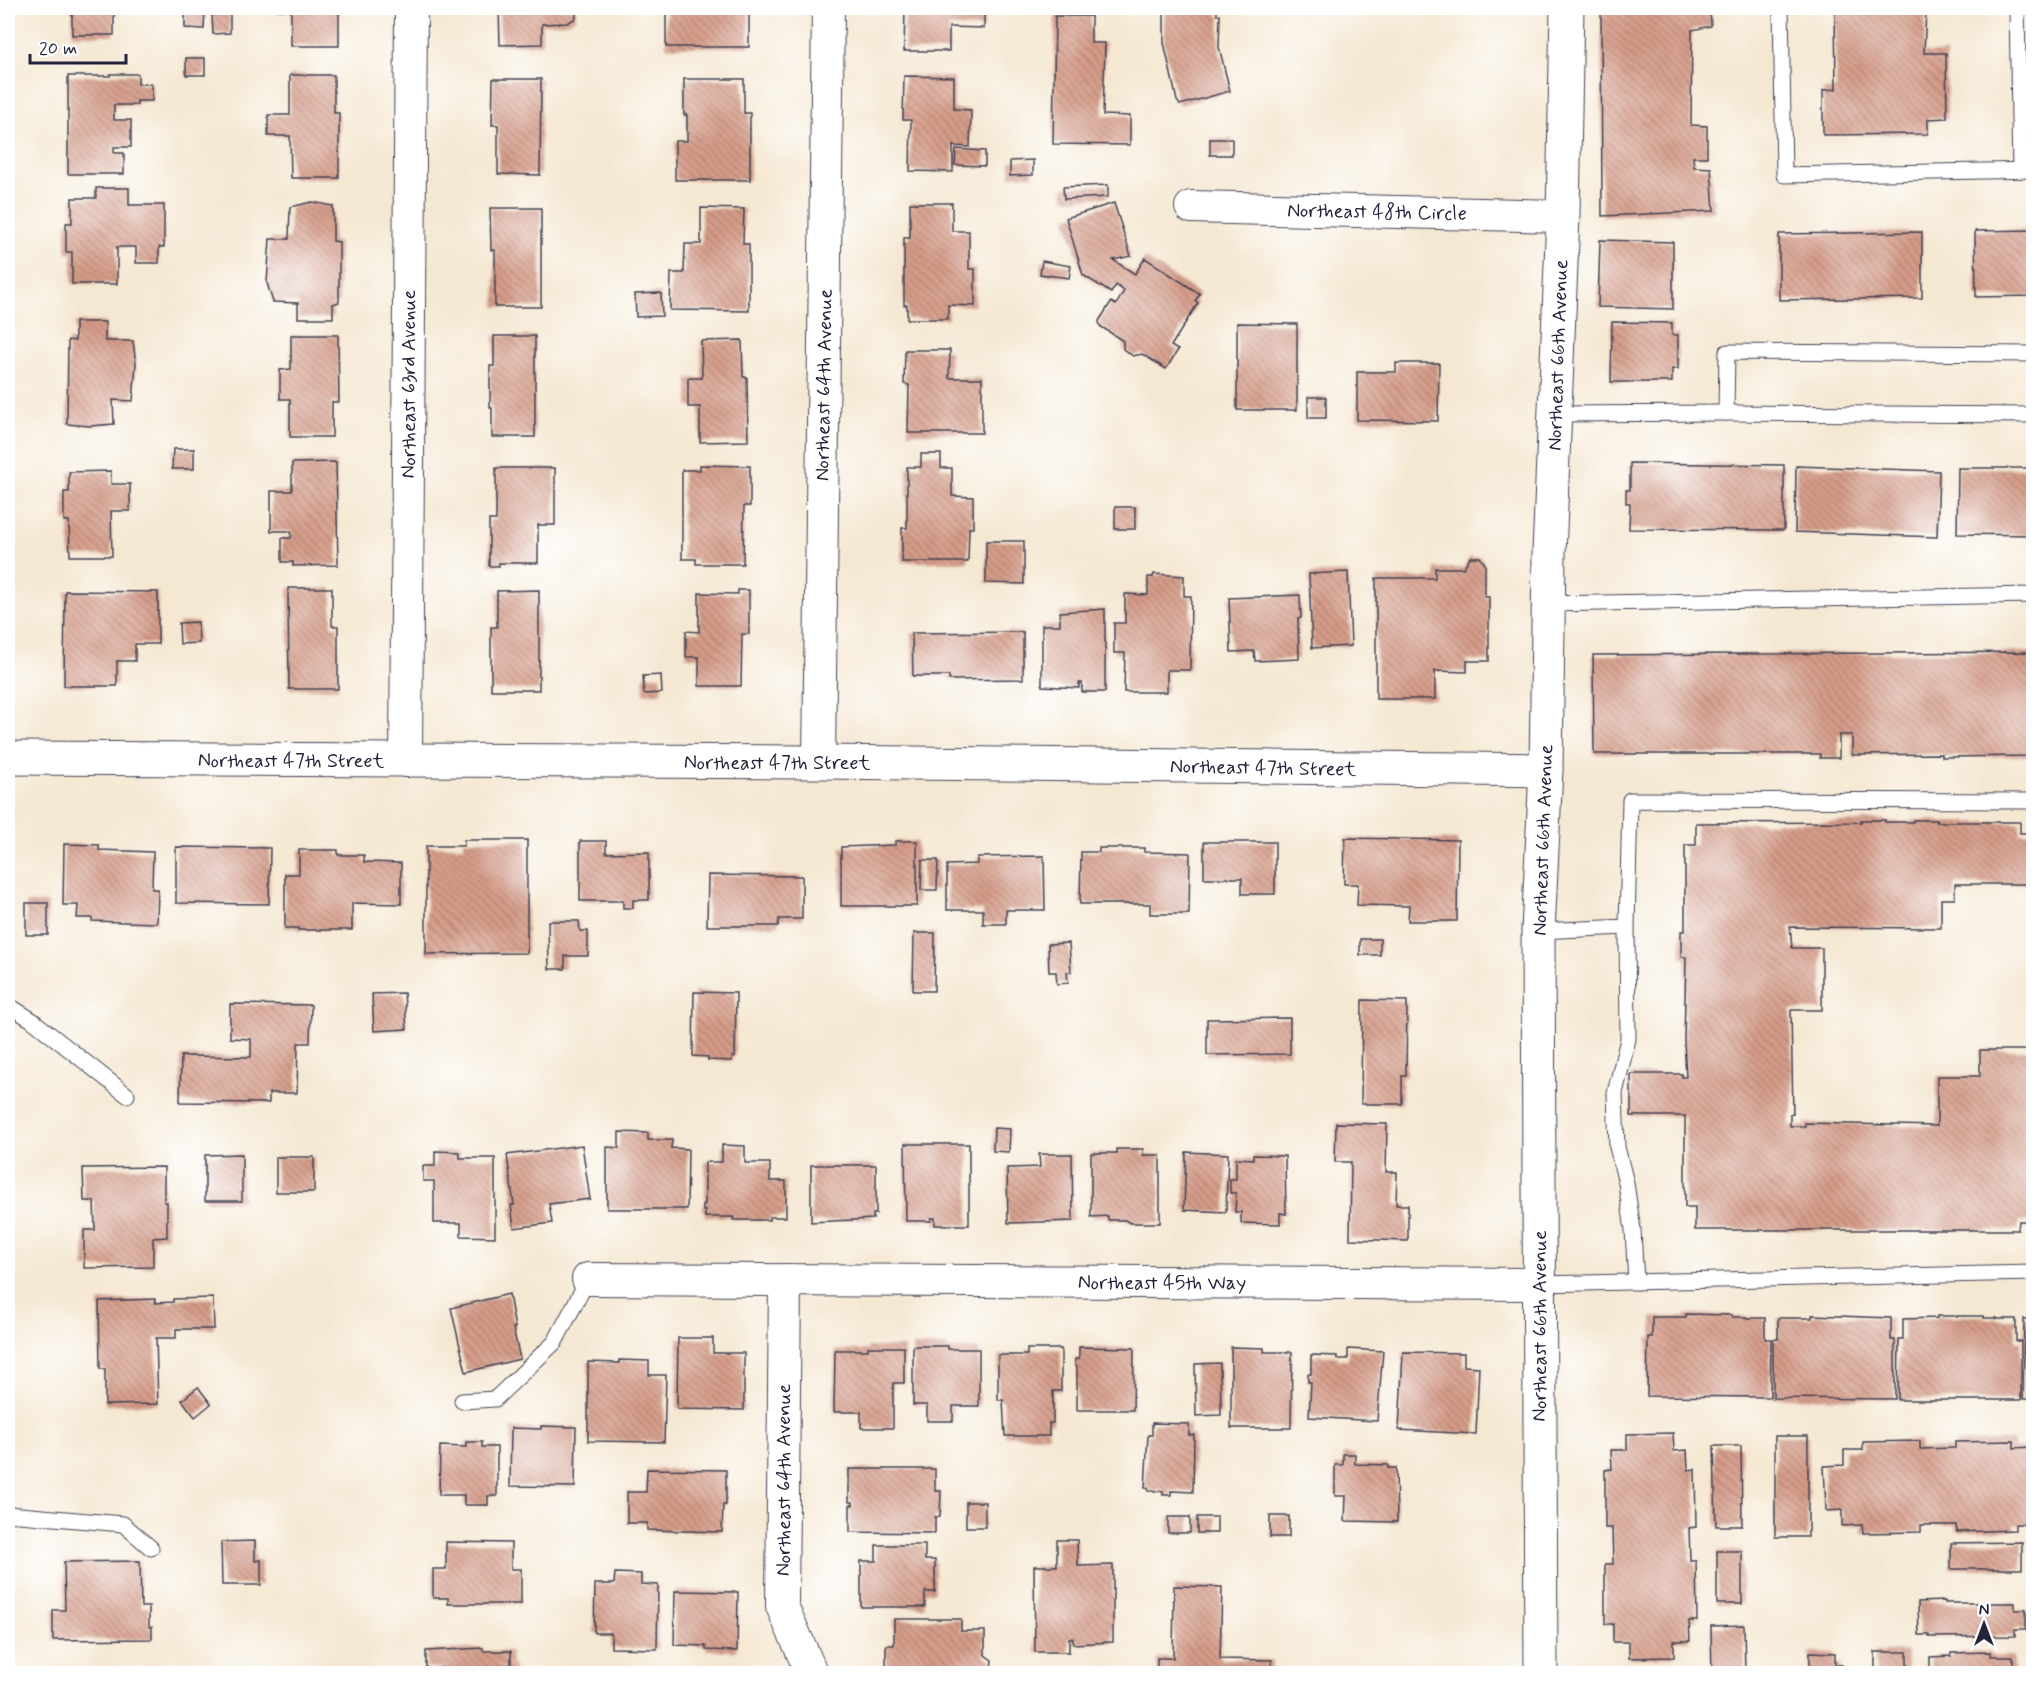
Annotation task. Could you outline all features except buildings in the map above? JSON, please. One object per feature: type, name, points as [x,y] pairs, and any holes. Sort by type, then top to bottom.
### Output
[{"type":"street","name":"Northeast 63rd Avenue","points":[[406,761],[411,8]]},
{"type":"street","name":"Northeast 64th Avenue","points":[[819,762],[828,8]]},
{"type":"street","name":"Northeast 66th Avenue","points":[[1541,1674],[1538,931],[1546,770],[1548,604],[1563,216],[1567,8]]},
{"type":"street","name":"Northeast 48th Circle","points":[[1191,207],[1563,216]]},
{"type":"street","name":"Northeast 47th Street","points":[[8,758],[819,762],[1546,770]]},
{"type":"street","name":"Northeast 45th Way","points":[[588,1279],[1539,1284]]},
{"type":"street","name":"Northeast 64th Avenue","points":[[784,1280],[782,1605],[812,1674]]},
{"type":"lane","points":[[1781,8],[1784,175],[2027,170],[2017,8]]},
{"type":"lane","points":[[1726,413],[1727,352],[2034,354]]},
{"type":"lane","points":[[1554,414],[2034,415]]},
{"type":"lane","points":[[1548,604],[2034,595]]},
{"type":"lane","points":[[1636,1282],[1634,1230],[1617,1147],[1615,1093],[1628,1039],[1627,927],[1630,800],[2034,801]]},
{"type":"lane","points":[[1538,931],[1627,927]]},
{"type":"lane","points":[[8,1005],[32,1020],[127,1095]]},
{"type":"lane","points":[[1539,1284],[2034,1273]]},
{"type":"lane","points":[[462,1401],[495,1399],[555,1342],[588,1279]]},
{"type":"lane","points":[[8,1514],[123,1524],[151,1548]]}]
